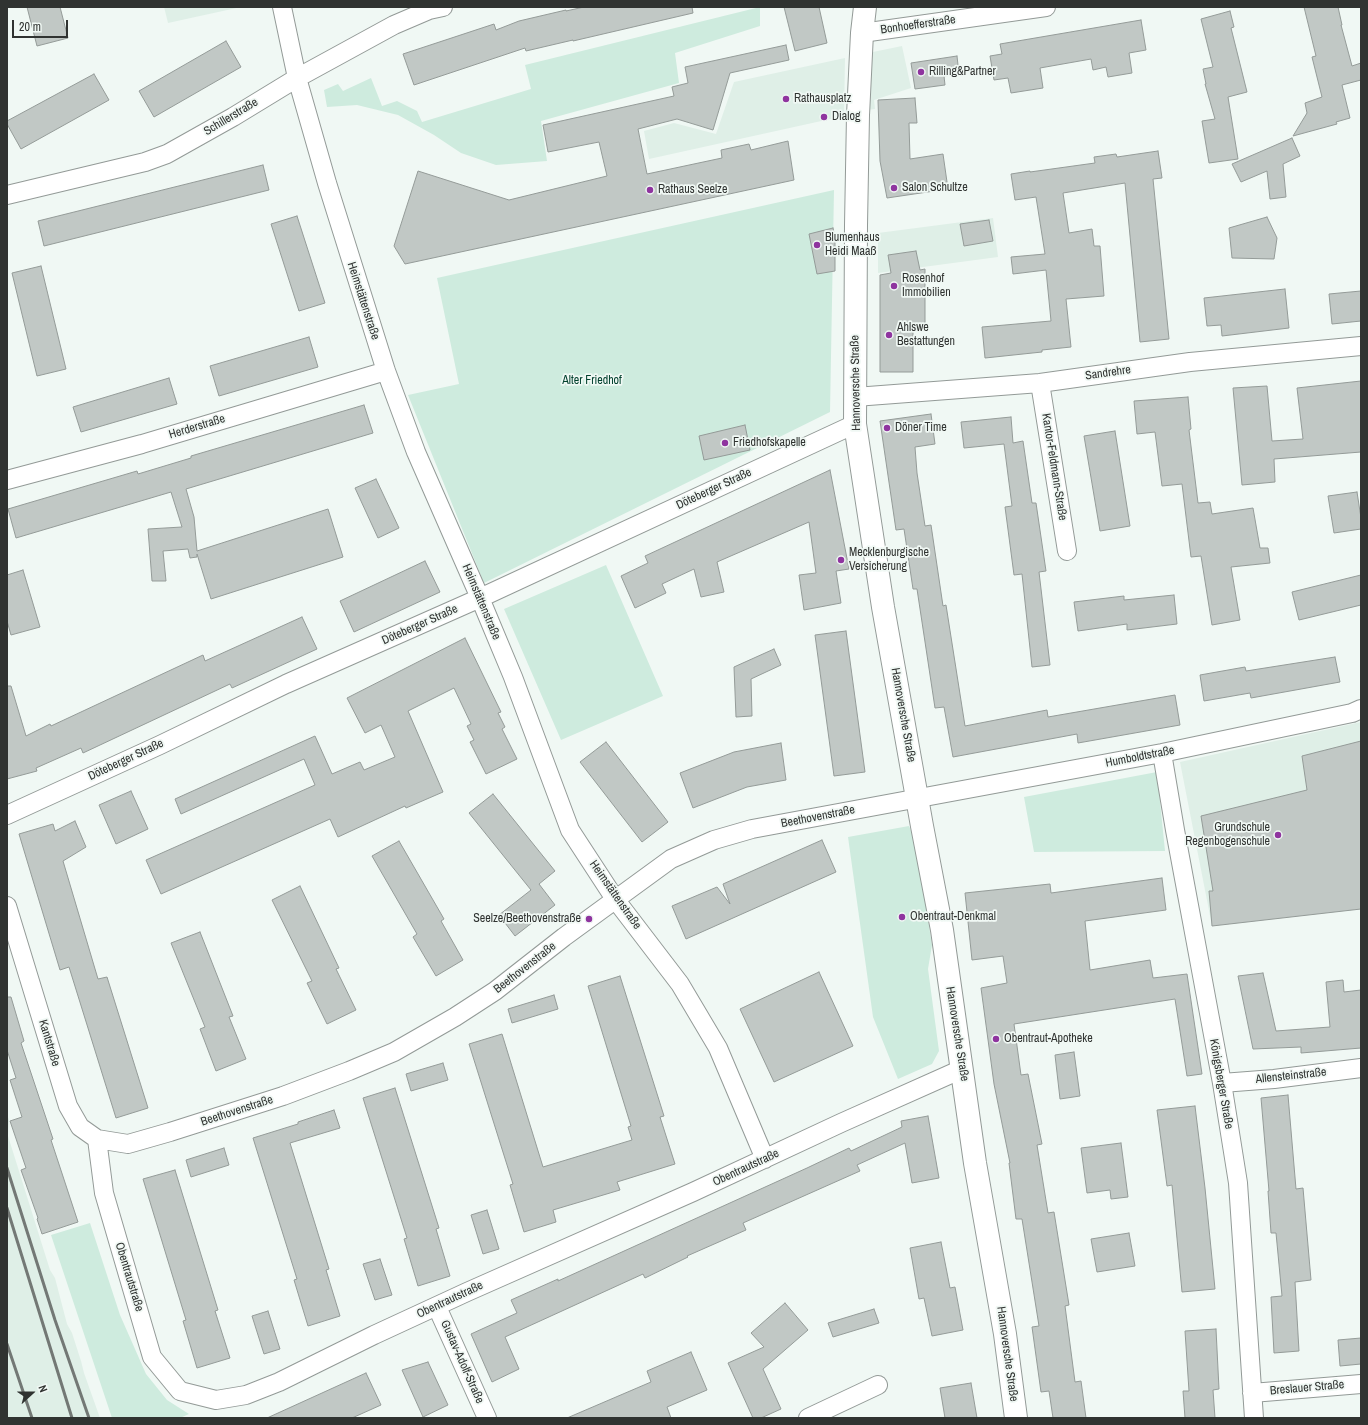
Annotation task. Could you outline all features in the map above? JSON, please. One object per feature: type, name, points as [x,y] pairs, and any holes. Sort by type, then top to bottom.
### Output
[{"type":"street","name":"Heimstättenstraße","points":[[282,7],[297,78],[326,183],[386,371],[416,452],[513,677],[570,830],[615,899],[680,984],[718,1048],[765,1159]]},
{"type":"street","name":"Schillerstraße","points":[[7,195],[145,162],[167,154],[233,117],[297,78],[394,25],[429,10],[442,7]]},
{"type":"street","name":"Hannoversche Straße","points":[[865,7],[862,33],[858,115],[855,424],[883,607],[942,930],[976,1163],[1016,1418]]},
{"type":"street","name":"Bonhoefferstraße","points":[[862,33],[1046,7]]},
{"type":"street","name":"Sandrehre","points":[[855,397],[1040,383],[1190,362],[1361,346]]},
{"type":"street","name":"Herderstraße","points":[[7,480],[142,444],[386,371]]},
{"type":"street","name":"Kantor-Feldmann-Straße","points":[[1040,383],[1067,551]]},
{"type":"street","name":"Döteberger Straße","points":[[7,815],[160,745],[286,684],[480,598],[855,424]]},
{"type":"street","name":"Humboldtstraße","points":[[917,798],[1162,753],[1352,713],[1361,709]]},
{"type":"street","name":"Königsberger Straße","points":[[1162,753],[1222,1083],[1238,1183],[1254,1418]]},
{"type":"street","name":"Beethovenstraße","points":[[128,1144],[283,1096],[394,1052],[455,1017],[499,988],[615,899],[671,859],[714,840],[752,829],[917,798]]},
{"type":"street","name":"Kantstraße","points":[[7,906],[68,1106],[80,1127],[97,1139],[128,1144]]},
{"type":"street","name":"Allensteinstraße","points":[[1222,1083],[1274,1079],[1361,1068]]},
{"type":"street","name":"Obentrautstraße","points":[[97,1139],[104,1193],[152,1357],[180,1391],[216,1400],[246,1395],[279,1382],[374,1335],[962,1069]]},
{"type":"street","name":"Gustav-Adolf-Straße","points":[[437,1307],[487,1418]]},
{"type":"street","name":"Breslauer Straße","points":[[1252,1393],[1361,1384]]},
{"type":"street","points":[[808,1418],[878,1385]]},
{"type":"shaded area","points":[[164,7],[241,7],[168,23]]},
{"type":"shaded area","name":"Rathausplatz","points":[[902,46],[911,88],[874,100],[875,109],[867,110],[868,53]]},
{"type":"shaded area","name":"Rathausplatz","points":[[845,58],[844,116],[649,159],[644,131],[674,123],[716,134],[734,82]]},
{"type":"shaded area","points":[[993,218],[998,257],[878,273],[878,233]]},
{"type":"shaded area","name":"Grundschule Regenbogenschule","points":[[1361,722],[1361,909],[1212,926],[1180,762]]},
{"type":"shaded area","points":[[7,1114],[9,1120],[8,1136],[50,1270],[55,1278],[67,1324],[72,1333],[100,1418],[7,1418]]},
{"type":"green space","points":[[760,7],[760,26],[675,53],[679,83],[541,121],[547,161],[496,165],[461,153],[434,135],[398,115],[357,105],[327,107],[324,90],[338,84],[343,91],[371,78],[382,106],[397,101],[417,111],[422,122],[531,89],[525,65]]},
{"type":"green space","name":"Alter Friedhof","points":[[834,190],[830,412],[484,583],[408,395],[459,384],[437,278]]},
{"type":"green space","points":[[606,565],[663,696],[561,740],[504,609]]},
{"type":"green space","points":[[1157,772],[1165,851],[1034,852],[1024,797]]},
{"type":"green space","points":[[909,826],[916,843],[932,945],[928,969],[939,1051],[932,1064],[898,1079],[873,1017],[848,837]]},
{"type":"green space","points":[[90,1223],[120,1315],[146,1374],[167,1400],[189,1414],[180,1418],[112,1418],[51,1235]]},
{"type":"building","points":[[27,7],[60,7],[68,38],[37,46]]},
{"type":"building","points":[[584,7],[692,7],[693,13],[526,51],[525,48],[414,85],[403,54],[494,24],[496,30],[519,21]]},
{"type":"building","points":[[784,7],[819,7],[827,43],[795,51]]},
{"type":"building","points":[[1304,7],[1338,7],[1341,25],[1352,66],[1361,63],[1361,80],[1342,85],[1350,118],[1336,122],[1337,124],[1293,136],[1307,113],[1305,103],[1322,97],[1312,57],[1316,56]]},
{"type":"building","points":[[1230,11],[1234,27],[1231,28],[1247,92],[1228,97],[1238,159],[1209,163],[1202,121],[1215,119],[1205,84],[1203,69],[1213,67],[1201,19]]},
{"type":"building","points":[[1141,20],[1146,50],[1129,53],[1132,73],[1108,77],[1106,67],[1093,70],[1091,59],[1040,68],[1043,88],[1011,93],[1008,78],[994,80],[990,56],[1002,54],[1000,44]]},
{"type":"building","points":[[226,41],[241,67],[154,117],[139,91]]},
{"type":"building","name":"Rathaus Seelze","points":[[786,45],[789,60],[730,73],[713,130],[677,119],[638,129],[647,174],[722,158],[721,150],[749,144],[751,150],[788,141],[794,180],[405,264],[394,246],[418,171],[509,200],[607,176],[599,142],[548,152],[543,125],[674,96],[672,87],[688,83],[685,67]]},
{"type":"building","points":[[957,56],[959,74],[944,76],[945,85],[915,89],[911,63]]},
{"type":"building","points":[[94,74],[109,100],[21,149],[7,124],[7,121]]},
{"type":"building","points":[[915,98],[917,123],[909,123],[910,159],[943,154],[948,189],[887,198],[880,161],[878,100]]},
{"type":"building","points":[[1292,138],[1300,156],[1283,164],[1286,197],[1270,199],[1267,171],[1241,182],[1232,164]]},
{"type":"building","points":[[1158,151],[1162,178],[1153,179],[1169,339],[1140,342],[1125,183],[1063,193],[1069,233],[1092,229],[1094,246],[1100,246],[1104,296],[1066,299],[1071,347],[1042,350],[1042,352],[985,358],[982,327],[1051,321],[1046,270],[1013,274],[1011,257],[1045,254],[1036,197],[1015,200],[1011,174],[1095,163],[1094,157],[1116,154],[1117,157]]},
{"type":"building","points":[[263,165],[269,190],[44,246],[38,221]]},
{"type":"building","points":[[297,216],[325,303],[299,311],[271,224]]},
{"type":"building","points":[[1267,217],[1277,238],[1274,259],[1232,258],[1229,228]]},
{"type":"building","points":[[989,220],[993,241],[964,246],[960,224]]},
{"type":"building","points":[[833,228],[835,237],[835,271],[817,274],[809,234]]},
{"type":"building","points":[[916,251],[920,270],[925,269],[925,331],[913,331],[913,372],[880,372],[880,275],[891,273],[888,255]]},
{"type":"building","points":[[41,266],[66,369],[37,376],[12,273]]},
{"type":"building","points":[[1285,289],[1289,328],[1222,336],[1221,325],[1207,326],[1204,298]]},
{"type":"building","points":[[1361,291],[1361,321],[1332,324],[1329,294]]},
{"type":"building","points":[[309,337],[318,367],[219,396],[210,366]]},
{"type":"building","points":[[169,378],[177,404],[81,432],[73,407]]},
{"type":"building","points":[[1361,381],[1361,452],[1274,459],[1275,482],[1242,485],[1233,388],[1267,386],[1272,441],[1303,439],[1297,388]]},
{"type":"building","points":[[1188,397],[1191,429],[1189,430],[1198,503],[1210,502],[1212,514],[1253,508],[1260,548],[1268,548],[1270,563],[1231,567],[1240,620],[1212,625],[1201,556],[1191,557],[1182,484],[1162,486],[1155,432],[1137,434],[1134,401]]},
{"type":"building","points":[[364,405],[373,433],[186,489],[194,517],[197,551],[328,509],[343,557],[211,599],[197,554],[197,557],[190,558],[188,549],[163,551],[166,581],[152,581],[148,529],[182,527],[171,492],[16,538],[8,509],[137,471],[138,474],[191,458],[191,456]]},
{"type":"building","points":[[931,414],[935,444],[915,447],[917,473],[925,526],[931,525],[943,606],[946,605],[965,726],[1047,710],[1048,717],[1175,695],[1180,725],[1078,743],[1077,734],[953,757],[944,707],[935,708],[917,589],[913,589],[904,529],[896,530],[880,421]]},
{"type":"building","points":[[1011,417],[1013,443],[1023,441],[1032,503],[1036,503],[1046,571],[1039,572],[1050,665],[1032,667],[1022,574],[1014,575],[1005,507],[1012,506],[1004,444],[964,448],[961,422]]},
{"type":"building","name":"Friedhofskapelle","points":[[745,425],[750,450],[704,460],[699,436]]},
{"type":"building","points":[[1115,431],[1130,526],[1100,531],[1084,436]]},
{"type":"building","points":[[830,470],[849,569],[836,571],[841,603],[804,610],[799,575],[816,573],[809,522],[717,562],[724,592],[701,597],[694,569],[662,584],[666,593],[635,608],[621,576],[648,563],[645,556]]},
{"type":"building","points":[[376,479],[399,528],[378,538],[355,488]]},
{"type":"building","points":[[1357,492],[1361,529],[1334,533],[1328,496]]},
{"type":"building","points":[[425,561],[440,592],[354,632],[340,601]]},
{"type":"building","points":[[23,570],[40,627],[11,635],[7,621],[7,575]]},
{"type":"building","points":[[1361,575],[1361,605],[1299,620],[1292,592]]},
{"type":"building","points":[[1174,595],[1177,624],[1127,630],[1127,624],[1078,631],[1074,602],[1124,596],[1124,600]]},
{"type":"building","points":[[302,617],[317,649],[232,688],[230,684],[83,753],[81,748],[36,768],[37,771],[7,779],[7,686],[11,686],[26,736],[50,724],[51,726],[203,655],[205,661]]},
{"type":"building","points":[[846,631],[865,772],[834,776],[815,635]]},
{"type":"building","points":[[465,638],[501,712],[498,713],[505,727],[502,729],[517,759],[486,774],[470,742],[474,740],[467,726],[471,724],[454,688],[408,711],[443,792],[406,808],[405,806],[338,837],[330,819],[161,894],[146,860],[315,785],[304,759],[181,814],[175,799],[315,736],[332,774],[360,762],[364,770],[395,757],[381,725],[365,733],[347,698]]},
{"type":"building","points":[[774,649],[781,665],[751,679],[752,716],[736,717],[734,667]]},
{"type":"building","points":[[1335,657],[1340,682],[1251,698],[1250,693],[1204,701],[1200,675],[1245,667],[1246,671]]},
{"type":"building","name":"Grundschule Regenbogenschule","points":[[1361,741],[1361,909],[1212,926],[1209,891],[1213,891],[1201,816],[1307,790],[1302,756]]},
{"type":"building","points":[[606,742],[668,822],[642,842],[580,762]]},
{"type":"building","points":[[781,743],[786,780],[747,787],[693,808],[680,773],[734,752]]},
{"type":"building","points":[[131,791],[148,829],[116,844],[99,805]]},
{"type":"building","points":[[493,794],[555,871],[539,884],[555,905],[515,936],[499,915],[531,890],[469,813]]},
{"type":"building","points":[[75,821],[86,847],[63,861],[98,979],[107,977],[148,1108],[116,1118],[69,967],[60,970],[19,834],[53,824],[55,831]]},
{"type":"building","points":[[822,840],[836,872],[686,939],[672,906],[717,887],[730,904],[723,884]]},
{"type":"building","points":[[399,841],[444,919],[441,921],[463,960],[436,976],[413,937],[417,934],[372,856]]},
{"type":"building","points":[[1162,878],[1166,910],[1085,921],[1090,970],[1150,960],[1153,978],[1187,974],[1202,1074],[1187,1076],[1175,999],[1014,1024],[1021,1075],[1028,1074],[1042,1144],[1037,1145],[1048,1213],[1054,1212],[1069,1305],[1065,1306],[1075,1382],[1081,1381],[1086,1418],[1053,1418],[1049,1391],[1041,1392],[1032,1327],[1039,1326],[1022,1219],[1016,1219],[1010,1163],[994,1084],[981,988],[1007,983],[1003,956],[972,960],[965,893],[1050,884],[1051,893]]},
{"type":"building","points":[[300,886],[339,968],[336,969],[356,1010],[327,1024],[307,983],[312,981],[272,900]]},
{"type":"building","points":[[200,932],[233,1016],[229,1017],[246,1059],[216,1071],[200,1029],[205,1027],[171,943]]},
{"type":"building","points":[[819,972],[853,1046],[774,1082],[740,1009]]},
{"type":"building","points":[[1263,973],[1276,1031],[1330,1027],[1326,982],[1343,980],[1344,992],[1361,990],[1361,1048],[1301,1053],[1301,1047],[1253,1049],[1238,976]]},
{"type":"building","points":[[620,976],[664,1116],[660,1117],[675,1164],[617,1182],[620,1190],[553,1210],[556,1222],[524,1232],[510,1185],[513,1184],[469,1044],[502,1034],[543,1167],[632,1140],[628,1127],[631,1126],[588,986]]},
{"type":"building","points":[[554,995],[558,1009],[512,1023],[508,1009]]},
{"type":"building","points":[[7,997],[11,997],[24,1041],[21,1043],[53,1139],[51,1140],[78,1222],[42,1234],[21,1170],[26,1168],[10,1121],[22,1117],[10,1080],[16,1078],[7,1050]]},
{"type":"building","points":[[1074,1052],[1080,1096],[1060,1099],[1055,1055]]},
{"type":"building","points":[[443,1063],[448,1080],[411,1091],[406,1074]]},
{"type":"building","points":[[395,1088],[439,1228],[436,1229],[450,1276],[418,1286],[404,1239],[407,1238],[363,1098]]},
{"type":"building","points":[[1288,1095],[1296,1189],[1303,1188],[1311,1280],[1295,1282],[1299,1351],[1274,1353],[1271,1297],[1282,1296],[1276,1233],[1271,1233],[1261,1098]]},
{"type":"building","points":[[1195,1106],[1215,1289],[1182,1292],[1172,1185],[1167,1186],[1157,1110]]},
{"type":"building","points":[[334,1110],[340,1128],[290,1143],[329,1269],[326,1270],[340,1316],[308,1326],[294,1280],[297,1279],[253,1138],[298,1124],[298,1122]]},
{"type":"building","points":[[928,1116],[939,1178],[912,1183],[905,1143],[857,1165],[860,1171],[743,1223],[746,1230],[687,1256],[688,1257],[645,1278],[643,1274],[505,1337],[519,1369],[492,1382],[471,1334],[517,1313],[511,1300],[558,1279],[558,1281],[849,1148],[851,1151],[902,1127],[901,1121]]},
{"type":"building","points":[[1121,1143],[1128,1197],[1111,1199],[1110,1190],[1087,1193],[1081,1148]]},
{"type":"building","points":[[224,1148],[229,1165],[191,1177],[186,1160]]},
{"type":"building","points":[[175,1170],[218,1310],[215,1311],[230,1358],[197,1368],[183,1321],[186,1320],[143,1179]]},
{"type":"building","points":[[487,1210],[499,1249],[483,1254],[471,1215]]},
{"type":"building","points":[[1129,1233],[1135,1266],[1097,1272],[1091,1239]]},
{"type":"building","points":[[941,1242],[950,1288],[955,1287],[963,1330],[932,1336],[924,1298],[919,1299],[910,1248]]},
{"type":"building","points":[[380,1259],[392,1295],[375,1300],[363,1264]]},
{"type":"building","points":[[785,1303],[808,1330],[763,1369],[781,1409],[761,1418],[753,1418],[728,1363],[764,1347],[751,1333]]},
{"type":"building","points":[[874,1309],[879,1323],[833,1337],[828,1323]]},
{"type":"building","points":[[268,1311],[280,1349],[264,1354],[252,1316]]},
{"type":"building","points":[[1216,1329],[1219,1389],[1213,1390],[1215,1418],[1185,1418],[1183,1391],[1189,1391],[1185,1331]]},
{"type":"building","points":[[1361,1338],[1361,1364],[1340,1366],[1338,1340]]},
{"type":"building","points":[[691,1352],[707,1390],[667,1407],[671,1418],[567,1418],[651,1382],[647,1371]]},
{"type":"building","points":[[428,1362],[448,1405],[423,1417],[402,1370]]},
{"type":"building","points":[[366,1373],[381,1405],[352,1418],[267,1418]]},
{"type":"building","points":[[971,1383],[977,1418],[945,1418],[940,1388]]},
{"type":"railway","points":[[7,1168],[55,1320],[89,1418]]},
{"type":"railway","points":[[7,1208],[72,1418]]},
{"type":"railway","points":[[7,1344],[32,1418]]},
{"type":"place","name":"Rilling&Partner","points":[[921,72]]},
{"type":"place","name":"Rathausplatz","points":[[786,99]]},
{"type":"place","name":"Dialog","points":[[824,117]]},
{"type":"place","name":"Salon Schultze","points":[[894,188]]},
{"type":"place","name":"Rathaus Seelze","points":[[650,190]]},
{"type":"place","name":"Blumenhaus Heidi Maaß","points":[[817,245]]},
{"type":"place","name":"Rosenhof Immobilien","points":[[894,286]]},
{"type":"place","name":"Ahlswe Bestattungen","points":[[889,335]]},
{"type":"place","name":"Döner Time","points":[[887,428]]},
{"type":"place","name":"Friedhofskapelle","points":[[725,443]]},
{"type":"place","name":"Mecklenburgische Versicherung","points":[[841,560]]},
{"type":"place","name":"Grundschule Regenbogenschule","points":[[1278,835]]},
{"type":"place","name":"Obentraut-Denkmal","points":[[902,917]]},
{"type":"place","name":"Seelze/Beethovenstraße","points":[[589,919]]},
{"type":"place","name":"Obentraut-Apotheke","points":[[996,1039]]}]
